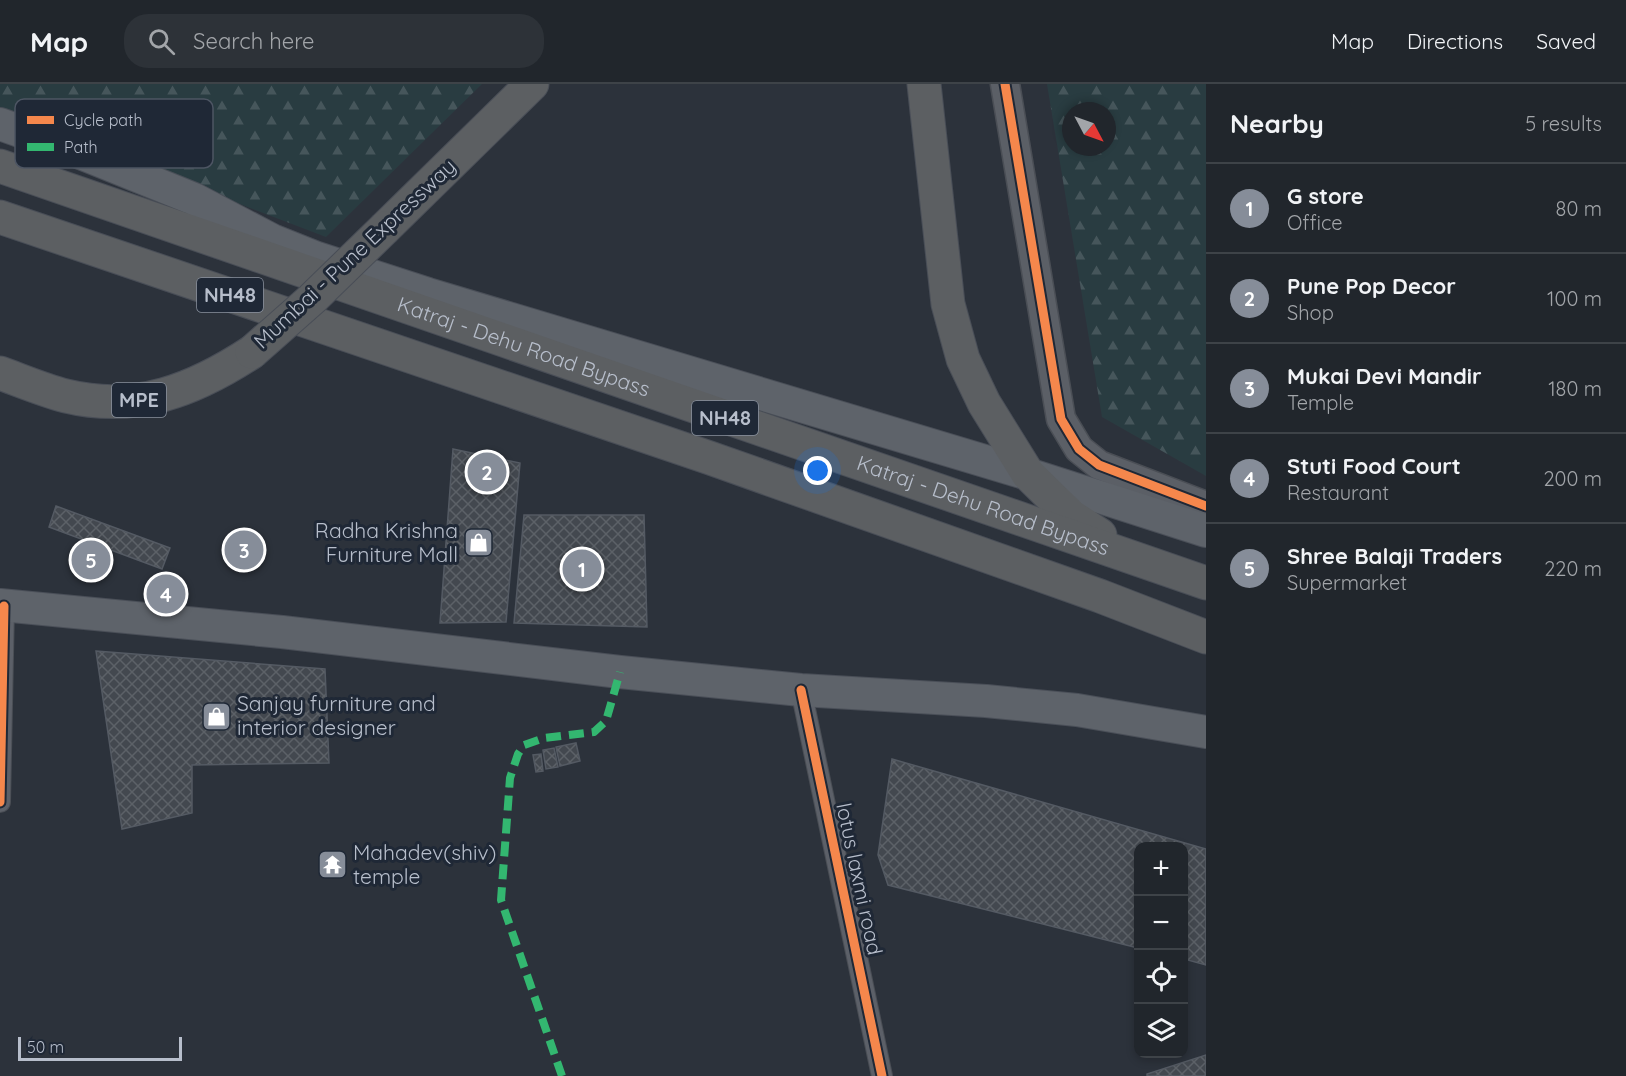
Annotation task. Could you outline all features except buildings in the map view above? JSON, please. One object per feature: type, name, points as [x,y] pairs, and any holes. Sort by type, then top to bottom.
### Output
[{"type":"highway","name":"Mumbai - Pune Expressway","points":[[6,375],[66,396],[108,402],[151,399],[191,387],[229,367],[252,352],[312,299],[532,84]]},
{"type":"highway","points":[[924,84],[948,304],[963,359],[980,395],[1028,474],[1071,516],[1133,558]]},
{"type":"highway","name":"NH48","points":[[0,166],[320,268]]},
{"type":"highway","name":"Katraj - Dehu Road Bypass","points":[[0,217],[710,458],[1106,598],[1206,637]]},
{"type":"highway","name":"Katraj - Dehu Road Bypass","points":[[320,268],[1206,583]]},
{"type":"main road","points":[[0,124],[15,129]]},
{"type":"main road","points":[[118,168],[194,199],[320,268],[439,297],[1028,474],[1206,531]]},
{"type":"main road","points":[[2,605],[282,632],[620,672],[801,690],[986,701],[1077,710],[1206,732]]},
{"type":"street","points":[[1005,84],[1061,419],[1079,450],[1100,465],[1206,506]]},
{"type":"street","points":[[0,802],[2,605]]},
{"type":"street","name":"lotus laxmi road","points":[[801,690],[882,1076]]},
{"type":"green space","points":[[0,84],[482,84],[326,237],[146,168],[213,168],[213,99],[15,99],[15,118],[0,112]]},
{"type":"green space","points":[[1047,84],[1206,84],[1206,476],[1102,417]]},
{"type":"marked path","points":[[562,1076],[501,900],[510,778],[518,754],[524,745],[544,738],[594,732],[606,721],[620,672]]},
{"type":"cycle path","points":[[1005,84],[1061,419],[1079,449],[1099,465],[1206,506]]},
{"type":"cycle path","points":[[0,802],[4,606]]},
{"type":"cycle path","points":[[801,690],[882,1076]]},
{"type":"place","name":"Pune Pop Decor","points":[[487,472]]},
{"type":"place","name":"Radha Krishna Furniture Mall","points":[[479,543]]},
{"type":"place","name":"Mukai Devi Mandir","points":[[244,550]]},
{"type":"place","name":"Shree Balaji Traders","points":[[91,560]]},
{"type":"place","name":"G store","points":[[582,569]]},
{"type":"place","name":"Stuti Food Court","points":[[166,594]]},
{"type":"place","name":"Sanjay furniture and interior designer","points":[[216,716]]},
{"type":"place","name":"Mahadev(shiv) temple","points":[[332,865]]}]
